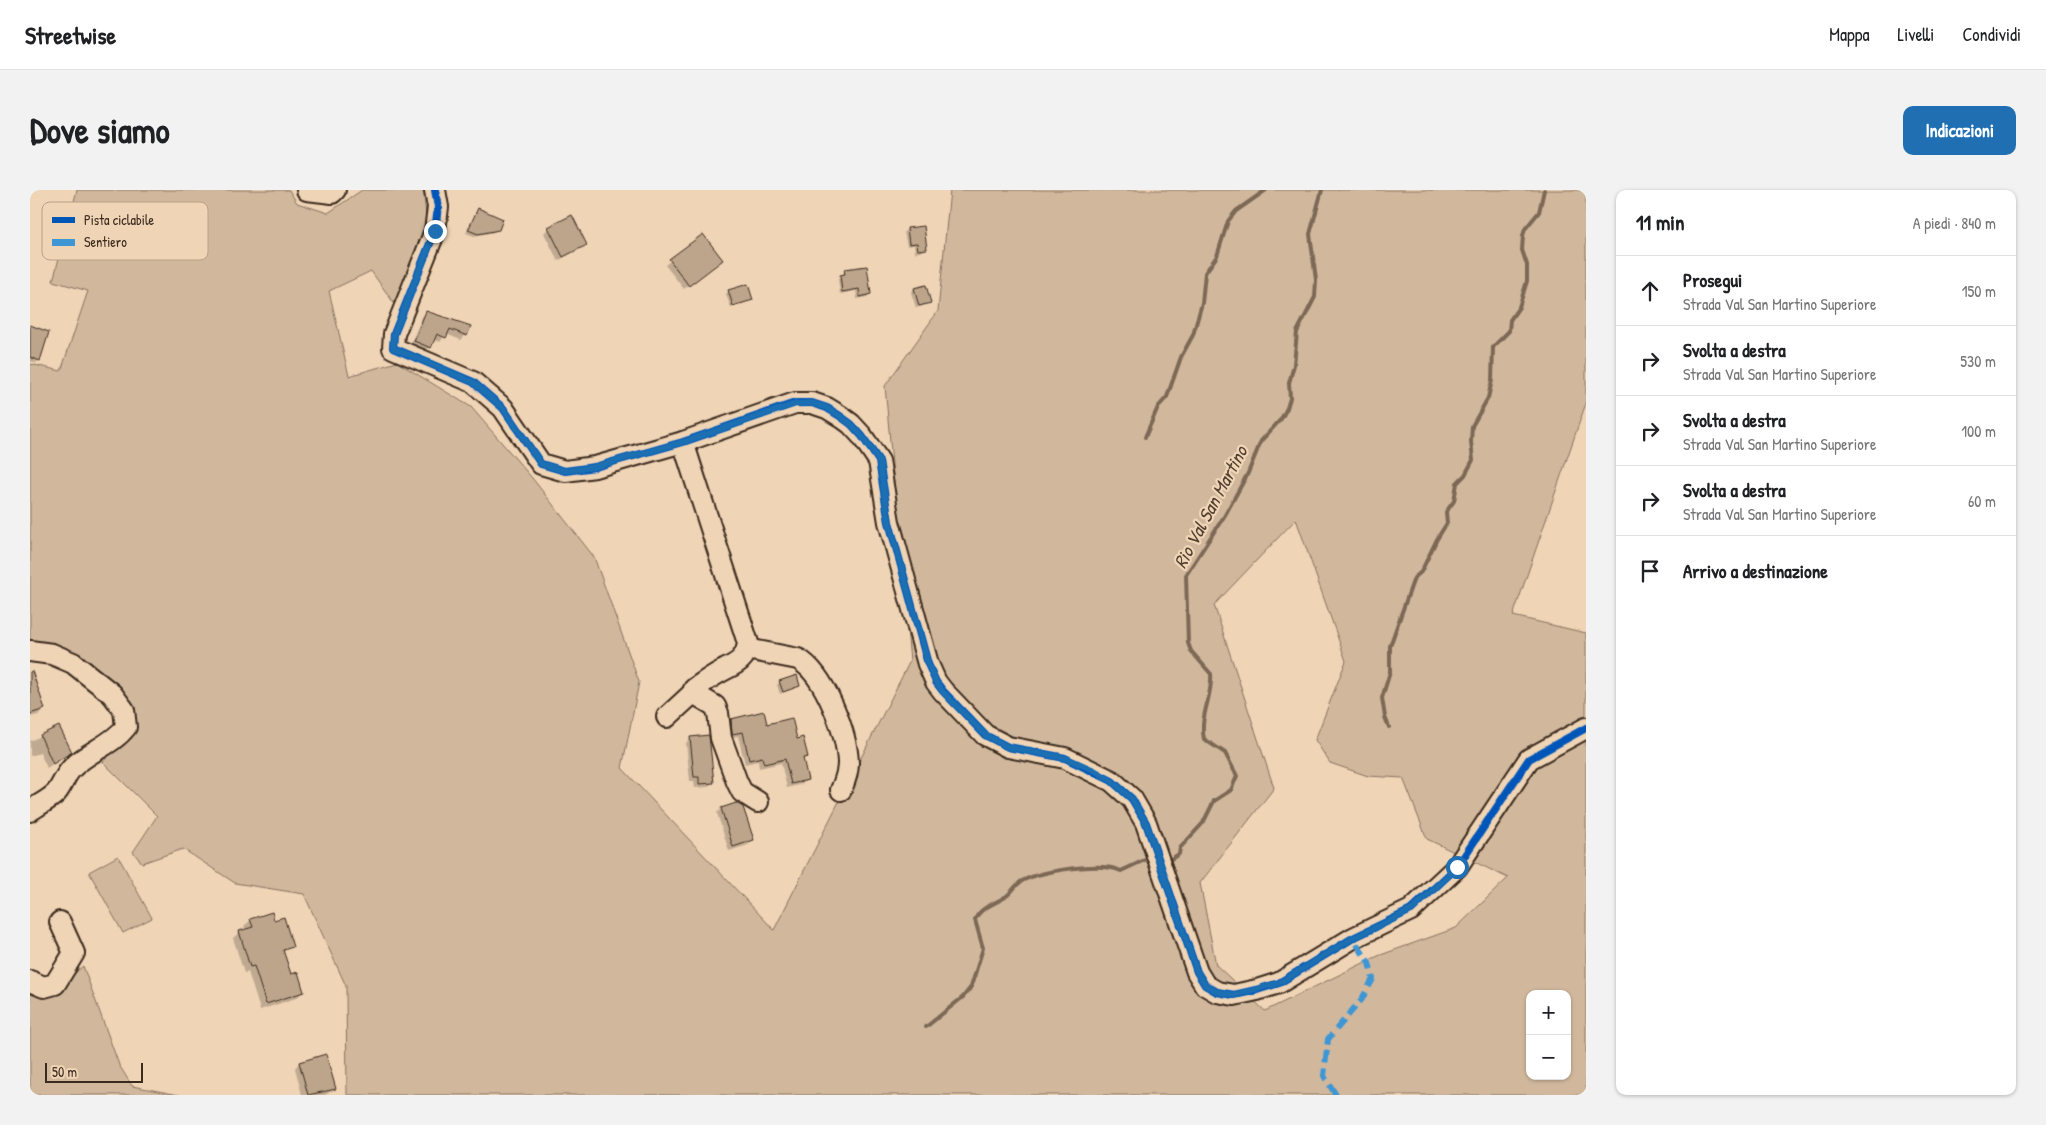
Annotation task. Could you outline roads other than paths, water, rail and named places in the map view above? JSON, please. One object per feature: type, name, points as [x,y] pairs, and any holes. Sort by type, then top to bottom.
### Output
[{"type":"street","points":[[307,190],[332,193],[335,190]]},
{"type":"street","points":[[435,190],[438,207],[435,231],[394,334],[393,348],[473,382],[503,408],[541,464],[565,471],[588,469],[683,442],[795,404],[812,403],[827,408],[851,424],[879,461],[889,522],[928,664],[936,682],[985,735],[996,742],[1008,747],[1065,758],[1112,781],[1132,799],[1146,823],[1197,972],[1205,985],[1218,992],[1234,995],[1279,983],[1353,938],[1412,910],[1457,867],[1529,759],[1586,728]]},
{"type":"street","points":[[668,717],[693,693],[694,689],[734,666],[742,659],[748,643],[683,442]]},
{"type":"street","points":[[747,649],[798,659],[806,663],[822,684],[831,703],[847,756],[846,774],[841,790]]},
{"type":"street","points":[[30,651],[52,654],[73,663],[112,694],[124,710],[126,727],[119,736],[90,753],[72,767],[56,792],[30,811]]},
{"type":"street","points":[[693,693],[715,706],[718,713],[721,738],[737,782],[742,792],[758,802]]},
{"type":"street","points":[[30,981],[44,987],[55,984],[74,954],[60,922]]},
{"type":"waterway","points":[[1145,437],[1158,407],[1167,397],[1181,357],[1193,335],[1202,303],[1205,273],[1217,256],[1228,221],[1236,211],[1266,190]]},
{"type":"waterway","name":"Rio Val San Martino","points":[[1165,859],[1171,859],[1179,854],[1180,848],[1203,823],[1214,801],[1231,790],[1237,776],[1225,753],[1204,739],[1203,722],[1210,690],[1211,674],[1191,651],[1188,643],[1186,575],[1225,515],[1248,473],[1261,441],[1281,419],[1287,408],[1290,398],[1289,383],[1294,365],[1297,332],[1315,297],[1316,280],[1310,234],[1322,190]]},
{"type":"waterway","points":[[1389,727],[1385,717],[1382,698],[1390,672],[1390,646],[1414,578],[1421,572],[1447,523],[1446,512],[1454,501],[1457,483],[1465,475],[1473,460],[1472,426],[1488,398],[1492,380],[1493,347],[1509,331],[1510,320],[1519,307],[1527,281],[1527,265],[1522,250],[1523,236],[1525,229],[1539,212],[1544,190]]},
{"type":"waterway","name":"Rio Val San Martino","points":[[926,1027],[963,997],[971,987],[983,948],[975,920],[980,912],[1007,895],[1022,881],[1031,877],[1071,868],[1100,867],[1121,871],[1149,858]]}]
